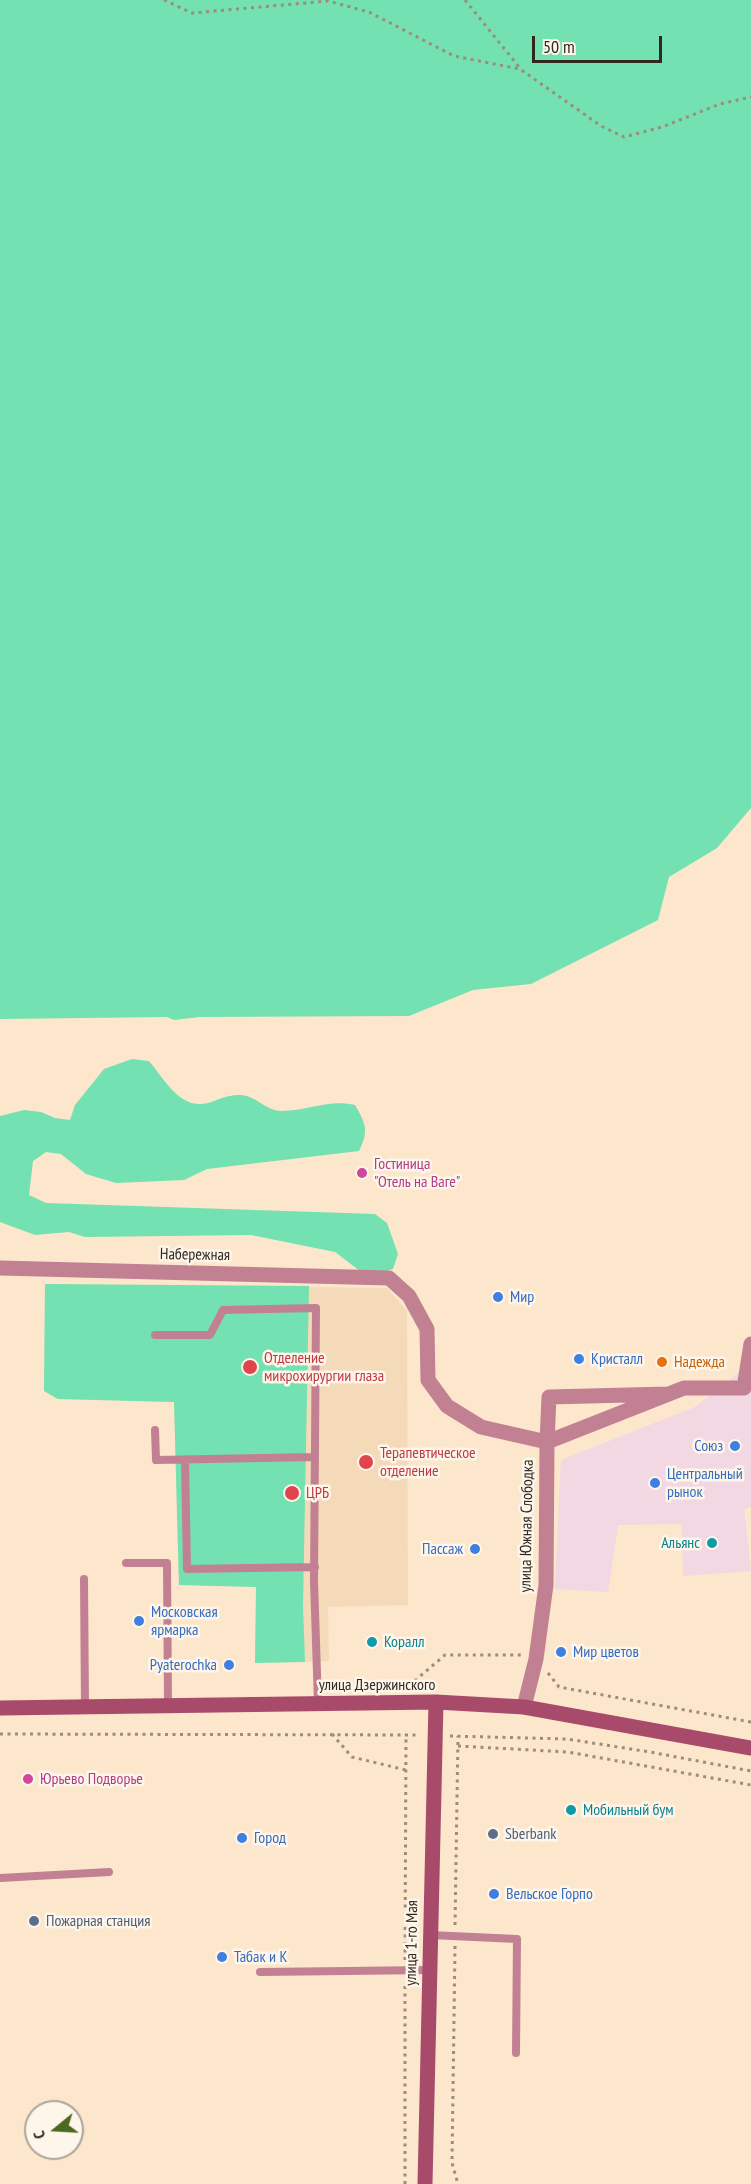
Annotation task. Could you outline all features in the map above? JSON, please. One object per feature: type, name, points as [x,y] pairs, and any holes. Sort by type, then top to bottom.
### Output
[{"type":"main road","name":"улица Дзержинского","points":[[0,1708],[436,1702],[525,1707],[751,1748]]},
{"type":"main road","name":"улица 1-го Мая","points":[[425,2184],[436,1702]]},
{"type":"street","name":"Набережная","points":[[0,1268],[389,1278],[409,1296],[427,1329],[428,1380],[447,1406],[482,1427],[547,1442]]},
{"type":"street","name":"улица Южная Слободка","points":[[525,1707],[536,1659],[546,1585],[547,1442],[684,1388],[747,1387],[751,1344]]},
{"type":"street","points":[[547,1442],[549,1397],[668,1394]]},
{"type":"lane","points":[[155,1335],[210,1335],[223,1310],[316,1308],[315,1567],[318,1703]]},
{"type":"lane","points":[[155,1430],[156,1460],[315,1457]]},
{"type":"lane","points":[[185,1460],[188,1569],[315,1567]]},
{"type":"lane","points":[[126,1563],[167,1563],[168,1705]]},
{"type":"lane","points":[[84,1579],[85,1707]]},
{"type":"lane","points":[[0,1878],[109,1872]]},
{"type":"lane","points":[[430,1935],[517,1939],[516,2053]]},
{"type":"lane","points":[[260,1972],[430,1970]]},
{"type":"path","points":[[164,0],[192,13],[327,0],[369,12],[454,56],[520,69]]},
{"type":"path","points":[[465,0],[520,69],[601,126],[624,137],[662,127],[720,104],[751,97]]},
{"type":"path","points":[[0,1734],[332,1734],[567,1739],[751,1771]]},
{"type":"path","points":[[332,1734],[351,1757],[406,1770]]},
{"type":"path","points":[[458,1736],[452,2163],[458,2184]]},
{"type":"path","points":[[458,1746],[568,1752],[751,1785]]},
{"type":"shaded area","name":"ЦРБ","points":[[45,1284],[387,1288],[407,1311],[408,1605],[328,1607],[329,1661],[255,1663],[256,1587],[179,1585],[174,1402],[58,1399],[44,1391]]},
{"type":"shaded area","name":"Центральный рынок","points":[[751,1363],[751,1507],[744,1509],[751,1571],[683,1576],[682,1524],[618,1525],[608,1592],[555,1589],[561,1460],[695,1407]]},
{"type":"green space","points":[[0,0],[751,0],[751,808],[717,848],[669,877],[658,920],[531,984],[473,990],[409,1016],[200,1017],[174,1020],[167,1017],[0,1019]]},
{"type":"green space","points":[[132,1059],[149,1061],[174,1092],[189,1102],[198,1104],[236,1095],[246,1096],[282,1111],[336,1103],[355,1105],[365,1128],[362,1144],[359,1151],[207,1169],[184,1180],[116,1183],[86,1174],[61,1154],[46,1152],[33,1161],[29,1195],[46,1203],[375,1214],[387,1223],[398,1254],[393,1269],[377,1274],[360,1271],[335,1252],[251,1235],[85,1237],[69,1232],[35,1235],[0,1222],[0,1116],[24,1110],[70,1120],[75,1105],[104,1069]]},
{"type":"green space","name":"ЦРБ","points":[[45,1284],[309,1286],[303,1605],[305,1662],[255,1663],[256,1587],[179,1585],[174,1402],[58,1399],[44,1391]]},
{"type":"place","name":"Гостиница \"Отель на Ваге\"","points":[[362,1173]]},
{"type":"place","name":"Мир","points":[[498,1297]]},
{"type":"place","name":"Кристалл","points":[[579,1359]]},
{"type":"place","name":"Надежда","points":[[662,1362]]},
{"type":"place","name":"Отделение микрохирургии глаза","points":[[250,1367]]},
{"type":"place","name":"Союз","points":[[735,1446]]},
{"type":"place","name":"Терапевтическое отделение","points":[[366,1462]]},
{"type":"place","name":"Центральный рынок","points":[[655,1483]]},
{"type":"place","name":"ЦРБ","points":[[292,1493]]},
{"type":"place","name":"Альянс","points":[[712,1543]]},
{"type":"place","name":"Пассаж","points":[[475,1549]]},
{"type":"place","name":"Московская ярмарка","points":[[139,1621]]},
{"type":"place","name":"Коралл","points":[[372,1642]]},
{"type":"place","name":"Мир цветов","points":[[561,1652]]},
{"type":"place","name":"Pyaterochka","points":[[229,1665]]},
{"type":"place","name":"Юрьево Подворье","points":[[28,1779]]},
{"type":"place","name":"Мобильный бум","points":[[571,1810]]},
{"type":"place","name":"Sberbank","points":[[493,1834]]},
{"type":"place","name":"Город","points":[[242,1838]]},
{"type":"place","name":"Вельское Горпо","points":[[494,1894]]},
{"type":"place","name":"Пожарная станция","points":[[34,1921]]},
{"type":"place","name":"Табак и К","points":[[222,1957]]}]
